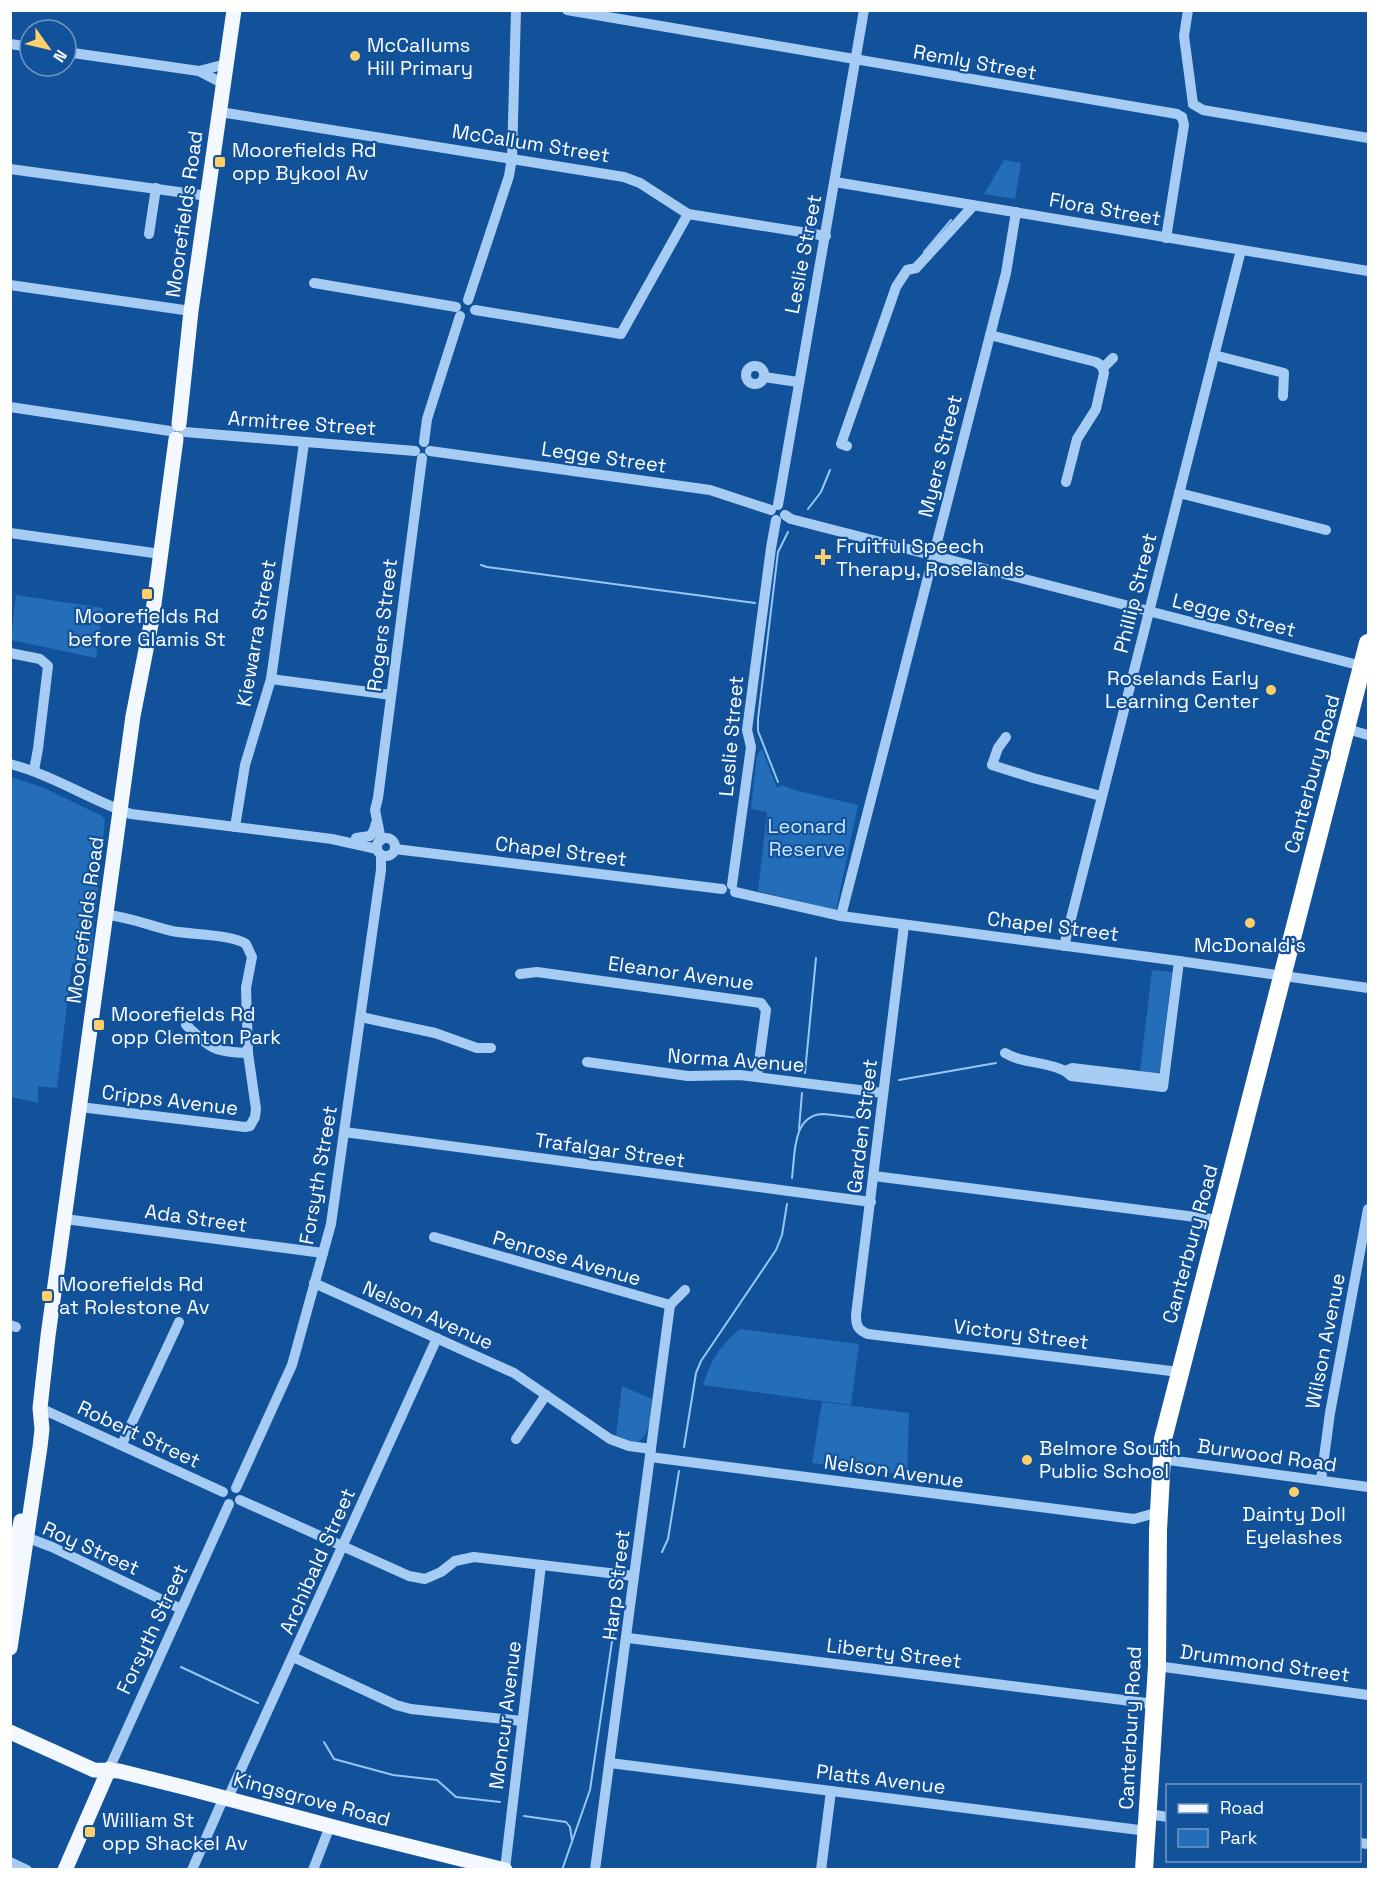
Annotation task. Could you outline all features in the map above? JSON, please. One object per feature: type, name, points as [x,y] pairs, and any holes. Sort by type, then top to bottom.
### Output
[{"type":"highway","name":"Canterbury Road","points":[[1144,1869],[1157,1666],[1158,1530],[1163,1439],[1368,643]]},
{"type":"main road","name":"Moorefields Road","points":[[10,1648],[33,1426],[40,1408],[133,716],[152,620],[178,431],[191,311],[234,10]]},
{"type":"main road","name":"Moorefields Road","points":[[10,1580],[23,1538]]},
{"type":"main road","name":"Kingsgrove Road","points":[[10,1722],[99,1761],[109,1769]]},
{"type":"main road","name":"Kingsgrove Road","points":[[10,1732],[94,1770],[109,1769],[505,1869]]},
{"type":"main road","points":[[65,1869],[109,1769]]},
{"type":"street","points":[[468,300],[509,176],[512,158],[516,10]]},
{"type":"street","name":"Remly Street","points":[[567,10],[1177,114],[1182,117]]},
{"type":"street","name":"Leslie Street","points":[[730,889],[751,747],[747,730],[771,548],[817,270],[836,182],[864,10]]},
{"type":"street","points":[[1166,238],[1184,125],[1182,117],[1193,105],[1184,36],[1188,10]]},
{"type":"street","points":[[78,54],[199,71],[224,84]]},
{"type":"street","points":[[199,71],[226,64]]},
{"type":"street","points":[[1193,105],[1203,110],[1368,138]]},
{"type":"street","name":"McCallum Street","points":[[220,112],[628,178],[640,183],[688,214],[826,236]]},
{"type":"street","points":[[10,169],[208,196]]},
{"type":"street","name":"Flora Street","points":[[836,182],[1368,271]]},
{"type":"street","points":[[149,234],[156,188]]},
{"type":"street","points":[[847,446],[841,444],[896,287],[907,270],[916,268],[973,206]]},
{"type":"street","name":"Myers Street","points":[[841,916],[1006,273],[1016,212]]},
{"type":"street","points":[[475,310],[621,334],[688,214]]},
{"type":"street","name":"Phillip Street","points":[[1064,946],[1241,250]]},
{"type":"street","points":[[314,283],[444,304],[469,317],[475,310]]},
{"type":"street","points":[[10,285],[191,311]]},
{"type":"street","points":[[458,312],[460,301],[468,300],[473,303],[475,310]]},
{"type":"street","name":"Rogers Street","points":[[381,845],[378,798],[427,419],[458,312]]},
{"type":"street","points":[[990,335],[1096,362],[1103,368],[1104,373],[1096,409],[1077,439],[1066,482]]},
{"type":"street","points":[[1214,355],[1284,373],[1283,396]]},
{"type":"street","points":[[1103,368],[1113,358]]},
{"type":"street","points":[[764,377],[798,382]]},
{"type":"street","name":"Armitree Street","points":[[10,408],[178,431],[423,451]]},
{"type":"street","name":"Kiewarra Street","points":[[235,827],[245,765],[271,679],[304,443]]},
{"type":"street","name":"Legge Street","points":[[423,451],[710,489],[791,519],[1362,666]]},
{"type":"street","points":[[1179,493],[1326,530]]},
{"type":"street","points":[[10,533],[160,554]]},
{"type":"street","points":[[10,653],[40,659],[48,666],[43,718],[34,770]]},
{"type":"street","points":[[271,679],[391,695]]},
{"type":"street","points":[[1347,729],[1368,735]]},
{"type":"street","points":[[1006,737],[998,748],[992,765],[1101,796]]},
{"type":"street","points":[[10,764],[34,770],[122,811],[135,814],[381,845]]},
{"type":"street","name":"Rogers Street","points":[[378,798],[375,807],[381,845]]},
{"type":"street","points":[[332,839],[366,838],[372,834],[376,820]]},
{"type":"street","points":[[356,838],[381,845]]},
{"type":"street","name":"Chapel Street","points":[[381,845],[390,856],[395,849],[692,887],[730,889],[841,916],[904,926],[1368,988]]},
{"type":"street","name":"Forsyth Street","points":[[236,1488],[292,1365],[331,1224],[381,870],[381,845]]},
{"type":"street","name":"Cripps Avenue","points":[[80,1107],[248,1127],[254,1121],[256,1109],[248,1053],[246,988],[252,957],[246,944],[236,940],[167,930],[128,917],[107,915]]},
{"type":"street","name":"Garden Street","points":[[859,1329],[856,1315],[904,926]]},
{"type":"street","points":[[1005,1053],[1018,1059],[1050,1064],[1065,1071],[1072,1068],[1164,1083],[1179,961]]},
{"type":"street","name":"Eleanor Avenue","points":[[520,974],[537,972],[761,1003],[766,1010],[758,1077]]},
{"type":"street","points":[[361,1017],[435,1033],[477,1048],[491,1048]]},
{"type":"street","points":[[186,1025],[204,1043],[216,1050],[248,1053]]},
{"type":"street","name":"Norma Avenue","points":[[587,1062],[688,1076],[728,1074],[883,1093]]},
{"type":"street","name":"Trafalgar Street","points":[[344,1132],[871,1202]]},
{"type":"street","points":[[874,1176],[1219,1220]]},
{"type":"street","name":"Wilson Avenue","points":[[1321,1480],[1330,1413],[1368,1209]]},
{"type":"street","name":"Ada Street","points":[[65,1219],[323,1253]]},
{"type":"street","name":"Penrose Avenue","points":[[434,1237],[670,1305]]},
{"type":"street","name":"Nelson Avenue","points":[[314,1283],[514,1373],[610,1439],[650,1453],[957,1498],[1134,1519],[1158,1530]]},
{"type":"street","points":[[670,1305],[685,1290]]},
{"type":"street","name":"Harp Street","points":[[595,1869],[628,1638],[634,1576],[670,1305]]},
{"type":"street","points":[[122,1444],[179,1322]]},
{"type":"street","name":"Victory Street","points":[[859,1329],[868,1334],[1179,1372]]},
{"type":"street","name":"Archibald Street","points":[[192,1869],[221,1804],[228,1798],[437,1338]]},
{"type":"street","points":[[516,1439],[546,1395]]},
{"type":"street","name":"Robert Street","points":[[40,1408],[223,1492]]},
{"type":"street","name":"Burwood Road","points":[[1161,1459],[1368,1487]]},
{"type":"street","points":[[234,1502],[240,1492],[236,1488],[227,1487],[223,1492],[224,1501],[234,1502],[344,1546],[409,1576],[425,1579],[441,1572],[455,1561],[474,1557],[634,1576]]},
{"type":"street","name":"Forsyth Street","points":[[109,1769],[181,1609],[234,1502]]},
{"type":"street","name":"Nelson Avenue","points":[[1134,1519],[1159,1512]]},
{"type":"street","name":"Roy Street","points":[[23,1538],[52,1547],[181,1609]]},
{"type":"street","name":"Moncur Avenue","points":[[505,1869],[541,1564]]},
{"type":"street","name":"Liberty Street","points":[[628,1638],[1155,1704]]},
{"type":"street","points":[[293,1657],[396,1705],[411,1709],[522,1721]]},
{"type":"street","name":"Drummond Street","points":[[1157,1666],[1368,1695]]},
{"type":"street","name":"Platts Avenue","points":[[610,1763],[831,1791],[1147,1823],[1166,1817]]},
{"type":"street","points":[[821,1869],[831,1791]]},
{"type":"street","points":[[313,1869],[330,1826]]},
{"type":"street","points":[[10,1862],[27,1869]]},
{"type":"green space","points":[[1004,160],[1021,163],[1015,199],[984,194]]},
{"type":"green space","points":[[16,595],[103,608],[96,658],[11,640]]},
{"type":"green space","name":"Leonard Reserve","points":[[762,749],[777,788],[781,785],[858,805],[836,910],[758,891],[767,812],[751,809],[757,755]]},
{"type":"green space","points":[[11,777],[42,787],[102,816],[105,820],[90,965],[72,963],[57,1088],[38,1086],[38,1103],[11,1097]]},
{"type":"green space","points":[[1152,970],[1172,972],[1160,1070],[1156,1074],[1140,1072]]},
{"type":"green space","points":[[740,1329],[859,1344],[851,1405],[703,1385],[717,1354]]},
{"type":"green space","points":[[622,1386],[652,1399],[647,1430],[641,1440],[635,1443],[616,1435]]},
{"type":"green space","points":[[822,1402],[909,1413],[907,1475],[812,1463]]},
{"type":"waterway","points":[[924,252],[951,220]]},
{"type":"waterway","points":[[808,509],[821,492],[830,470]]},
{"type":"waterway","points":[[778,782],[758,731],[758,719],[778,552],[788,532]]},
{"type":"waterway","points":[[481,565],[755,603]]},
{"type":"waterway","points":[[805,1073],[816,958]]},
{"type":"waterway","points":[[899,1080],[996,1063]]},
{"type":"waterway","points":[[799,1129],[802,1093]]},
{"type":"waterway","points":[[792,1178],[797,1137],[806,1121],[824,1114],[868,1119]]},
{"type":"waterway","points":[[684,1447],[696,1373],[701,1361],[776,1250],[782,1235],[787,1204]]},
{"type":"waterway","points":[[662,1552],[668,1539],[679,1471]]},
{"type":"waterway","points":[[562,1870],[590,1790],[614,1628]]},
{"type":"waterway","points":[[181,1667],[258,1703]]},
{"type":"waterway","points":[[324,1742],[334,1759],[393,1775],[437,1780],[456,1797],[500,1802]]},
{"type":"waterway","points":[[524,1816],[566,1822],[570,1827],[572,1840]]},
{"type":"place","name":"McCallums Hill Primary","points":[[355,56]]},
{"type":"place","name":"Moorefields Rd opp Bykool Av","points":[[220,162]]},
{"type":"place","name":"Fruitful Speech Therapy, Roselands","points":[[823,557]]},
{"type":"place","name":"Moorefields Rd before Glamis St","points":[[147,594]]},
{"type":"place","name":"Roselands Early Learning Center","points":[[1271,690]]},
{"type":"place","name":"McDonald's","points":[[1250,923]]},
{"type":"place","name":"Moorefields Rd opp Clemton Park","points":[[99,1025]]},
{"type":"place","name":"Moorefields Rd at Rolestone Av","points":[[47,1296]]},
{"type":"place","name":"Belmore South Public School","points":[[1027,1460]]},
{"type":"place","name":"Dainty Doll Eyelashes","points":[[1294,1492]]},
{"type":"place","name":"William St opp Shackel Av","points":[[90,1832]]}]
